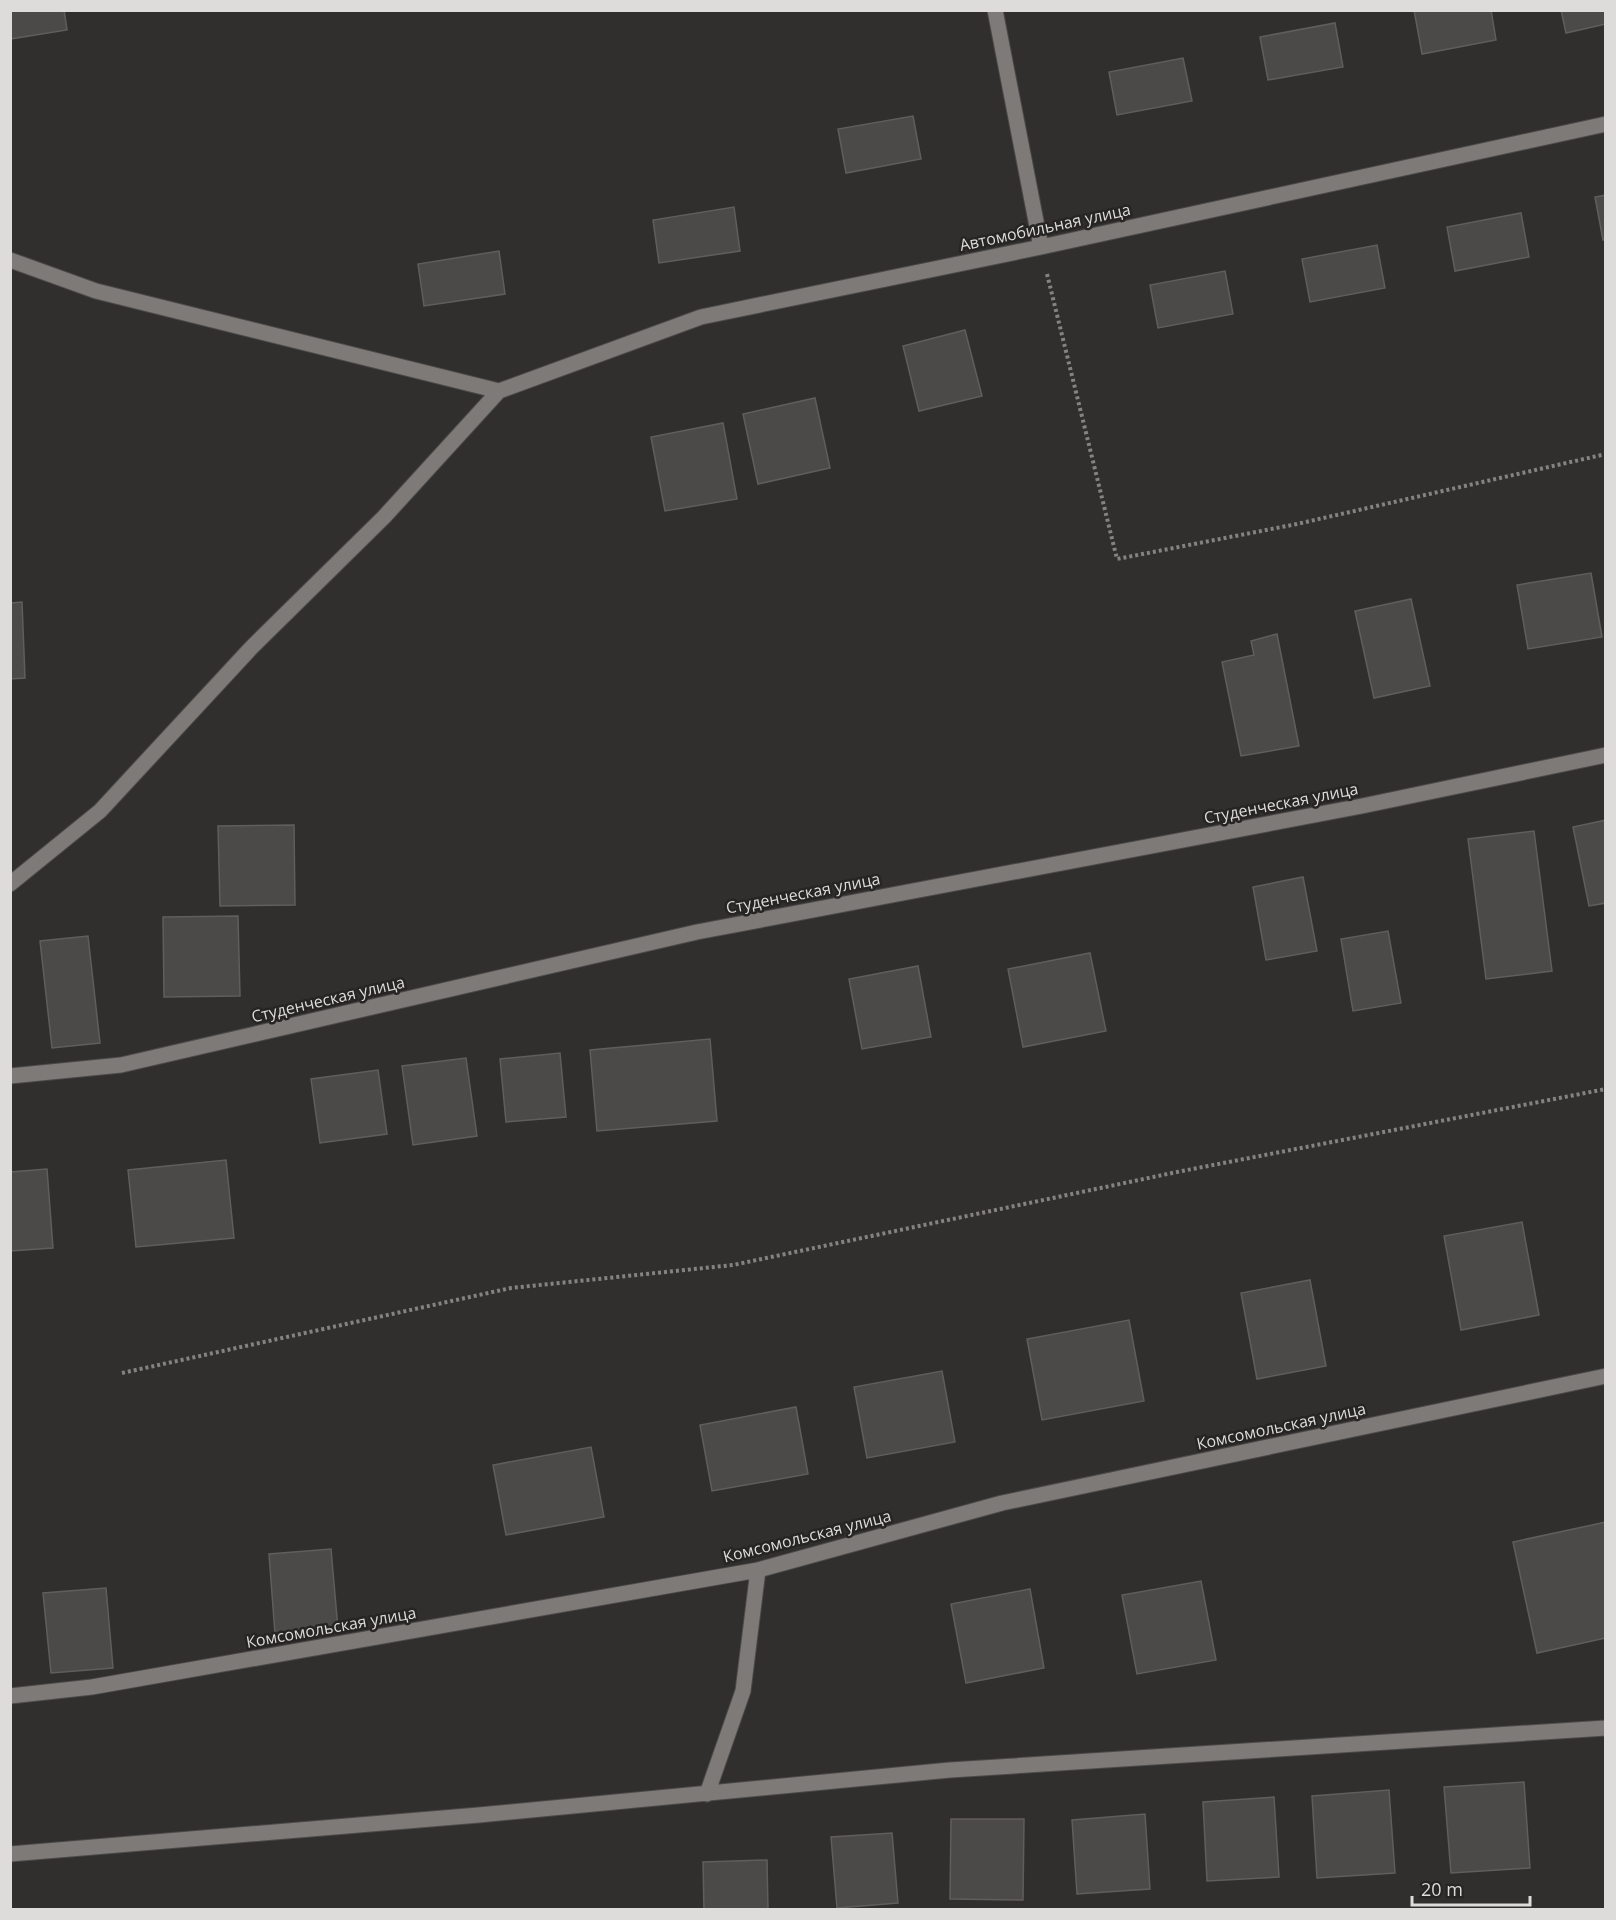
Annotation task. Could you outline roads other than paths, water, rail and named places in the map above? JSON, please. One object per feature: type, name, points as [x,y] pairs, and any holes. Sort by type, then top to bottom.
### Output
[{"type":"street","points":[[995,10],[1041,247]]},
{"type":"street","name":"Автомобильная улица","points":[[499,391],[701,317],[1041,247],[1605,124]]},
{"type":"street","points":[[10,261],[96,291],[499,391],[384,517],[251,648],[100,811],[10,884]]},
{"type":"street","name":"Студенческая улица","points":[[10,1076],[121,1065],[697,932],[1362,806],[1605,755]]},
{"type":"street","name":"Комсомольская улица","points":[[10,1696],[103,1685],[758,1570],[1002,1503],[1605,1376]]},
{"type":"street","points":[[707,1794],[743,1691],[758,1570]]},
{"type":"street","points":[[10,1854],[707,1794],[950,1770],[1605,1728]]}]
